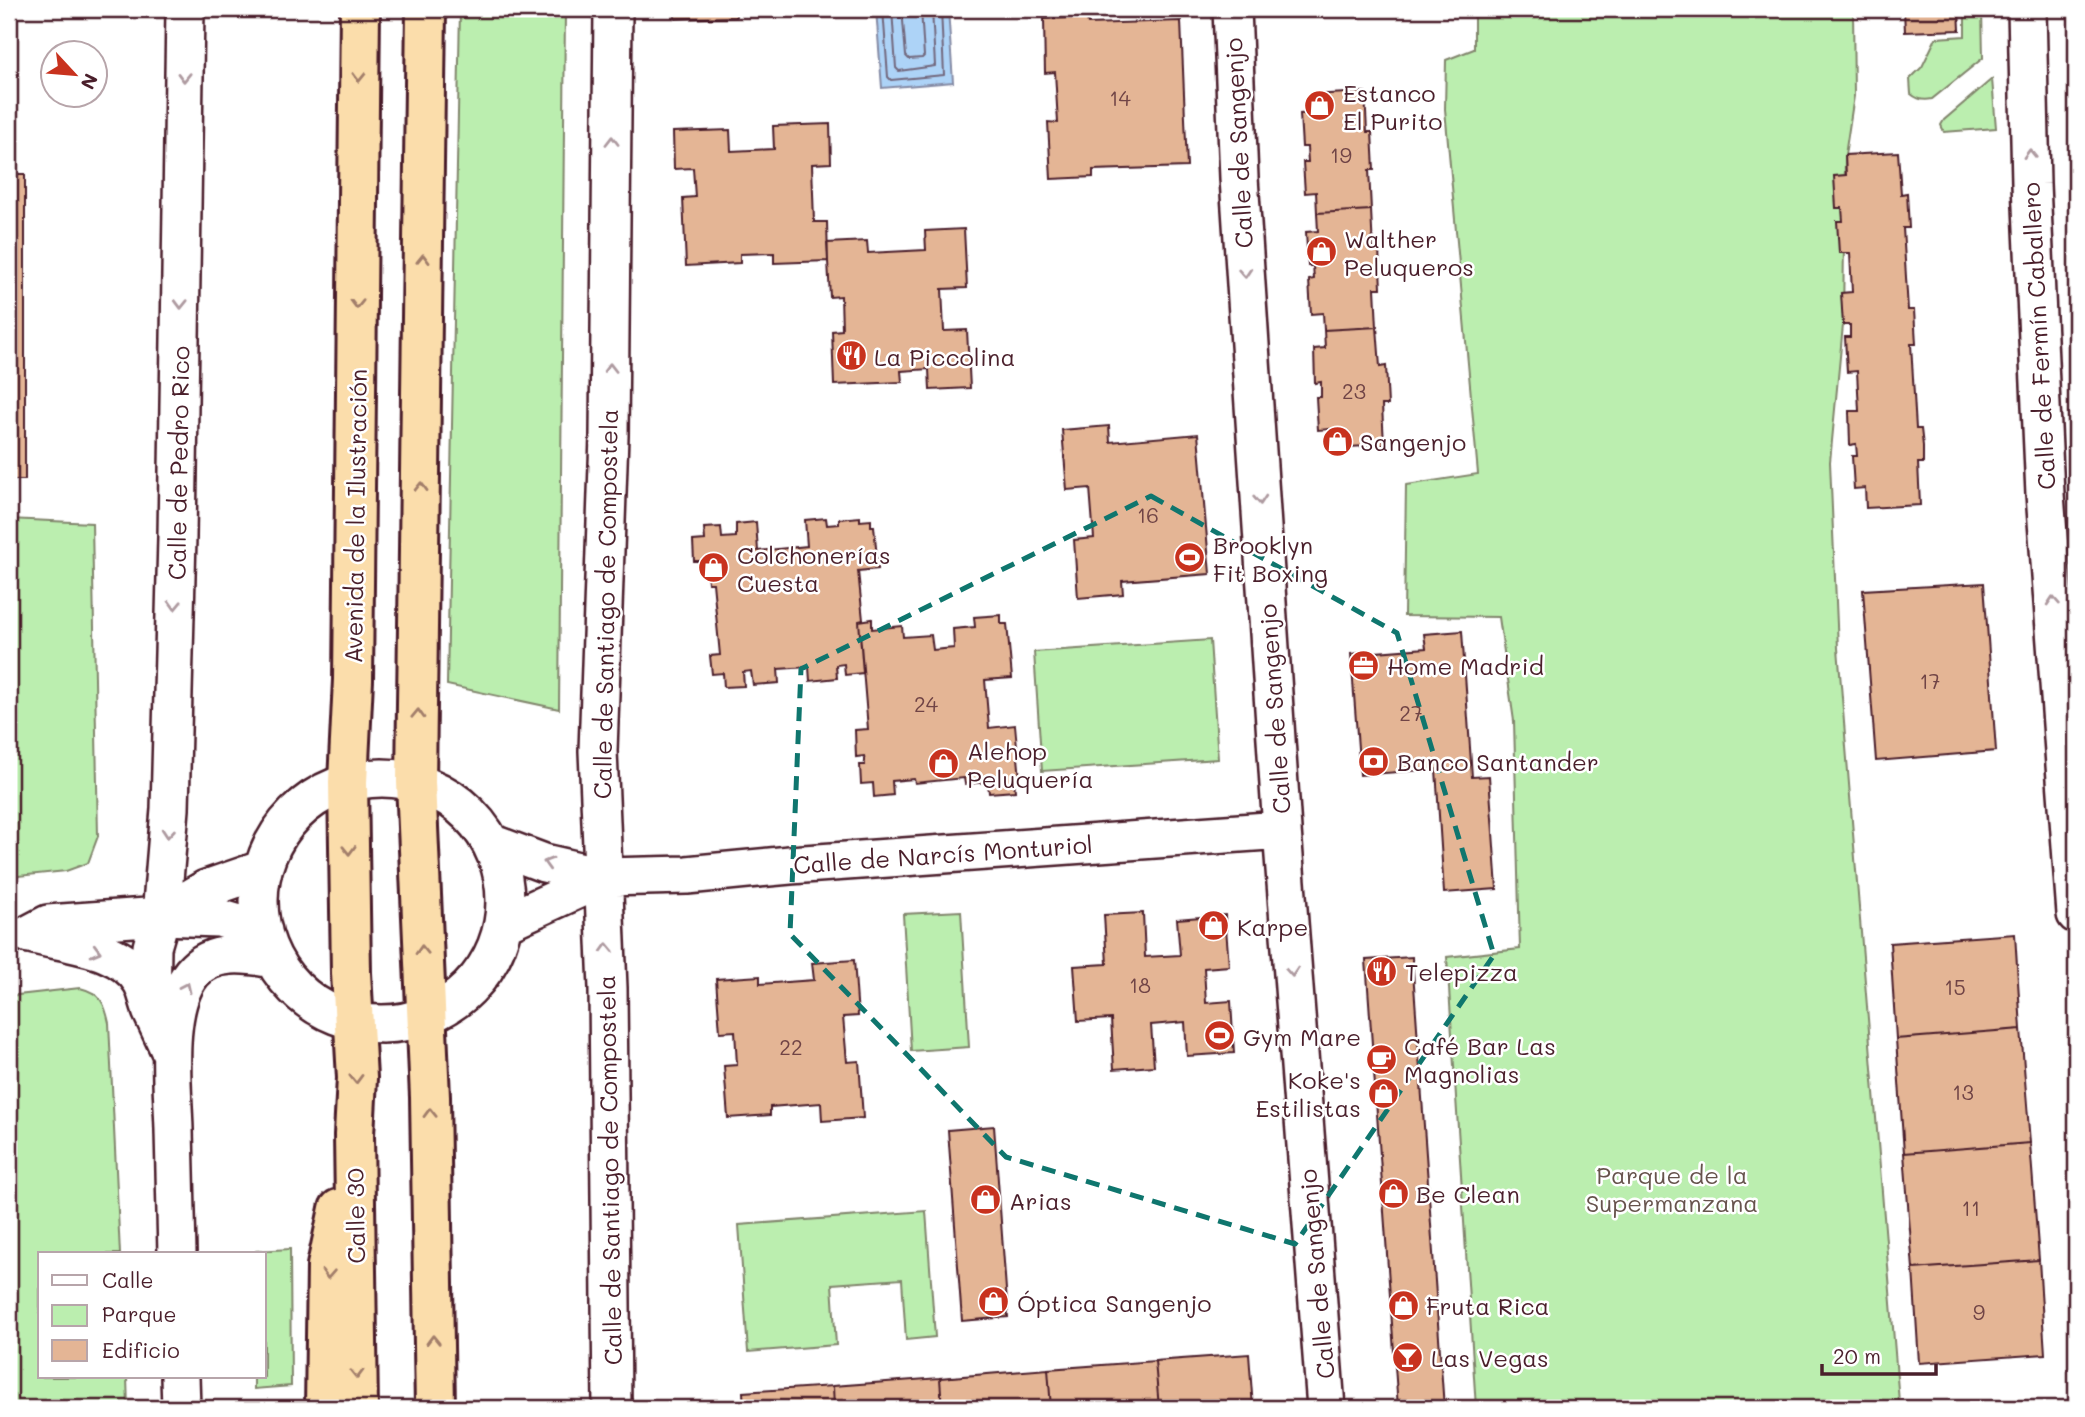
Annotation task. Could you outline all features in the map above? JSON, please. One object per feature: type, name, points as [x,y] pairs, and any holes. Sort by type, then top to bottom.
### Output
[{"type":"highway","name":"Avenida de la Ilustración","points":[[353,1023],[348,782],[353,680],[360,9]]},
{"type":"highway","points":[[426,9],[416,782],[430,1097],[435,1408]]},
{"type":"highway","name":"Calle 30","points":[[353,1023],[357,1078],[354,1135],[358,1408]]},
{"type":"highway","points":[[325,1408],[327,1266],[354,1135]]},
{"type":"street","name":"Calle de Pedro Rico","points":[[171,1053],[151,1010],[152,947],[161,916],[170,809],[177,551],[185,9]]},
{"type":"street","name":"Calle de Santiago de Compostela","points":[[612,1408],[608,988],[598,751],[609,436],[613,9]]},
{"type":"street","name":"Calle de Sangenjo","points":[[1232,9],[1239,178],[1282,830],[1326,1408]]},
{"type":"street","name":"Calle de Fermín Caballero","points":[[2027,9],[2031,184],[2045,494],[2076,914]]},
{"type":"street","points":[[19,934],[48,924],[161,916],[219,918],[268,945],[317,1009],[353,1023],[390,1026],[425,1018],[462,996],[489,963],[504,923],[502,882],[493,844],[476,820],[451,799],[416,782],[385,777],[348,782],[309,801],[279,831],[261,870],[268,945]]},
{"type":"street","name":"Calle de Narcís Monturiol","points":[[493,844],[544,863],[605,877],[687,875],[803,864],[1282,830]]},
{"type":"street","points":[[161,916],[206,889],[261,870]]},
{"type":"street","name":"Calle de Narcís Monturiol","points":[[504,923],[605,877]]},
{"type":"street","points":[[19,934],[107,953],[123,962],[142,981],[151,1010]]},
{"type":"street","name":"Calle de Pedro Rico","points":[[177,1252],[171,1053],[178,1006],[184,987],[201,965],[268,945]]},
{"type":"street","points":[[180,1378],[181,1408]]},
{"type":"highlighted area","points":[[1151,496],[1397,633],[1494,955],[1295,1244],[1006,1157],[790,934],[801,669]]},
{"type":"green space","points":[[460,9],[565,9],[559,709],[447,685]]},
{"type":"green space","name":"Parque de la Supermanzana","points":[[1474,9],[1853,9],[1854,96],[1845,155],[1843,325],[1830,462],[1838,648],[1899,1402],[1826,1408],[1476,1408],[1447,957],[1520,949],[1514,721],[1499,617],[1404,616],[1406,485],[1478,474],[1445,109],[1446,60],[1474,49]]},
{"type":"green space","points":[[1965,9],[1982,9],[1983,58],[1932,99],[1916,98],[1911,94],[1910,79],[1922,67],[1936,38],[1965,36]]},
{"type":"green space","points":[[1992,79],[1996,128],[1944,132],[1941,125],[1944,120]]},
{"type":"green space","points":[[9,519],[92,523],[98,836],[88,863],[66,871],[9,877]]},
{"type":"green space","points":[[1210,640],[1218,759],[1042,771],[1034,652]]},
{"type":"green space","points":[[961,911],[969,1047],[911,1051],[903,914]]},
{"type":"green space","points":[[80,988],[97,996],[106,1010],[109,1023],[120,1252],[38,1252],[38,1378],[127,1378],[128,1408],[9,1408],[9,996]]},
{"type":"green space","points":[[926,1211],[935,1337],[906,1340],[902,1279],[832,1284],[836,1345],[748,1352],[739,1225]]},
{"type":"green space","points":[[290,1249],[291,1386],[254,1389],[254,1378],[266,1378],[266,1252],[256,1251]]},
{"type":"water","points":[[876,9],[948,9],[953,82],[882,88]]},
{"type":"building","points":[[675,9],[736,9],[736,17],[675,19]]},
{"type":"building","points":[[1904,9],[1959,9],[1960,30],[1905,32]]},
{"type":"building","points":[[1087,17],[1088,24],[1181,21],[1187,167],[1093,170],[1093,177],[1051,179],[1048,122],[1058,123],[1055,72],[1045,73],[1044,19]]},
{"type":"building","points":[[1365,92],[1367,132],[1372,132],[1374,170],[1369,170],[1371,210],[1317,213],[1316,192],[1305,193],[1303,162],[1308,162],[1307,147],[1302,147],[1300,114],[1312,113],[1311,95]]},
{"type":"building","points":[[830,124],[831,163],[812,164],[814,222],[827,222],[828,261],[774,263],[774,253],[740,254],[740,263],[686,266],[683,198],[695,197],[693,168],[674,169],[673,132],[730,130],[731,151],[774,149],[773,126]]},
{"type":"building","points":[[1898,152],[1901,194],[1907,193],[1909,228],[1903,228],[1908,310],[1914,310],[1916,344],[1911,344],[1916,429],[1921,429],[1923,446],[1923,463],[1918,463],[1920,505],[1866,508],[1865,488],[1854,489],[1852,456],[1857,456],[1856,444],[1850,445],[1849,411],[1859,411],[1857,371],[1847,372],[1845,337],[1850,337],[1850,325],[1843,325],[1841,293],[1852,292],[1850,253],[1839,253],[1837,221],[1843,221],[1842,208],[1836,208],[1834,176],[1846,175],[1845,155]]},
{"type":"building","points":[[9,174],[25,174],[25,480],[9,480]]},
{"type":"building","points":[[1371,210],[1373,250],[1379,249],[1381,288],[1375,288],[1377,327],[1324,330],[1323,313],[1311,314],[1309,280],[1314,279],[1313,266],[1308,266],[1306,232],[1318,231],[1317,213]]},
{"type":"building","points":[[964,229],[967,288],[942,289],[944,331],[967,330],[970,388],[930,390],[929,369],[901,371],[902,382],[834,385],[832,331],[842,330],[841,296],[830,297],[827,243],[867,241],[868,253],[926,250],[925,231]]},
{"type":"building","points":[[1377,327],[1380,367],[1386,366],[1388,405],[1382,405],[1384,445],[1331,448],[1330,429],[1318,430],[1316,397],[1321,397],[1321,382],[1315,383],[1314,349],[1325,348],[1324,330]]},
{"type":"building","points":[[1109,426],[1110,442],[1198,434],[1210,574],[1122,581],[1123,594],[1078,598],[1074,540],[1094,538],[1090,488],[1067,490],[1062,430]]},
{"type":"building","points":[[860,517],[860,521],[871,520],[871,526],[874,526],[878,569],[858,571],[863,620],[859,621],[863,673],[845,675],[844,664],[836,665],[837,678],[810,681],[809,667],[778,669],[779,683],[753,685],[751,671],[743,672],[744,686],[724,687],[723,673],[712,674],[710,656],[720,655],[713,583],[708,583],[706,561],[694,561],[693,541],[705,540],[704,528],[721,527],[722,538],[736,537],[736,524],[756,522],[758,551],[807,546],[805,520],[826,518],[827,525],[839,524],[839,519]]},
{"type":"building","points":[[1984,583],[1996,751],[1876,761],[1863,590]]},
{"type":"building","points":[[1001,615],[1001,624],[1007,624],[1012,678],[985,680],[989,728],[1015,725],[1020,779],[1014,780],[1015,791],[989,793],[988,782],[965,784],[964,778],[915,783],[914,779],[892,781],[893,795],[874,797],[873,783],[861,784],[860,765],[865,765],[864,756],[856,757],[855,730],[868,729],[859,621],[872,619],[872,629],[902,626],[903,637],[931,635],[933,650],[954,648],[953,629],[975,627],[974,617]]},
{"type":"building","points":[[1462,631],[1472,777],[1489,776],[1497,889],[1444,893],[1436,769],[1360,775],[1351,654],[1426,648],[1424,634]]},
{"type":"building","points":[[1143,913],[1145,957],[1180,955],[1177,919],[1225,915],[1229,966],[1204,968],[1206,1003],[1231,1001],[1234,1053],[1187,1056],[1185,1022],[1151,1025],[1154,1066],[1114,1069],[1111,1019],[1078,1021],[1074,966],[1107,964],[1104,915]]},
{"type":"building","points":[[2015,934],[2021,1029],[1896,1039],[1890,943]]},
{"type":"building","points":[[1412,957],[1444,1408],[1398,1408],[1366,960]]},
{"type":"building","points":[[854,960],[858,1016],[843,1017],[847,1062],[859,1061],[863,1118],[822,1121],[821,1103],[770,1107],[770,1115],[728,1118],[724,1066],[737,1065],[735,1031],[720,1032],[716,979],[760,976],[760,984],[814,980],[812,963]]},
{"type":"building","points":[[2021,1029],[2030,1143],[1904,1153],[1896,1039]]},
{"type":"building","points":[[994,1126],[1008,1317],[962,1321],[948,1130]]},
{"type":"building","points":[[2030,1143],[2039,1260],[1913,1269],[1904,1153]]},
{"type":"building","points":[[2039,1260],[2045,1354],[1919,1363],[1913,1269]]},
{"type":"building","points":[[1249,1354],[1253,1408],[1159,1408],[1155,1361]]},
{"type":"building","points":[[1155,1361],[1159,1408],[1051,1408],[1048,1369]]},
{"type":"building","points":[[1048,1369],[1051,1408],[942,1408],[940,1378]]},
{"type":"building","points":[[940,1378],[942,1408],[834,1408],[833,1386]]},
{"type":"building","points":[[833,1386],[834,1408],[744,1408],[743,1392]]},
{"type":"place","name":"Estanco El Purito","points":[[1320,106]]},
{"type":"place","name":"Walther Peluqueros","points":[[1321,252]]},
{"type":"place","name":"La Piccolina","points":[[851,356]]},
{"type":"place","name":"Sangenjo","points":[[1337,441]]},
{"type":"place","name":"Brooklyn Fit Boxing","points":[[1190,558]]},
{"type":"place","name":"Colchonerías Cuesta","points":[[714,568]]},
{"type":"place","name":"Home Madrid","points":[[1364,665]]},
{"type":"place","name":"Banco Santander","points":[[1374,761]]},
{"type":"place","name":"Alehop Peluquería","points":[[944,764]]},
{"type":"place","name":"Karpe","points":[[1214,926]]},
{"type":"place","name":"Telepizza","points":[[1382,971]]},
{"type":"place","name":"Gym Mare","points":[[1220,1036]]},
{"type":"place","name":"Café Bar Las Magnolias","points":[[1381,1059]]},
{"type":"place","name":"Koke's Estilistas","points":[[1384,1093]]},
{"type":"place","name":"Be Clean","points":[[1393,1193]]},
{"type":"place","name":"Arias","points":[[986,1200]]},
{"type":"place","name":"Óptica Sangenjo","points":[[994,1302]]},
{"type":"place","name":"Fruta Rica","points":[[1403,1305]]},
{"type":"place","name":"Las Vegas","points":[[1408,1357]]}]
